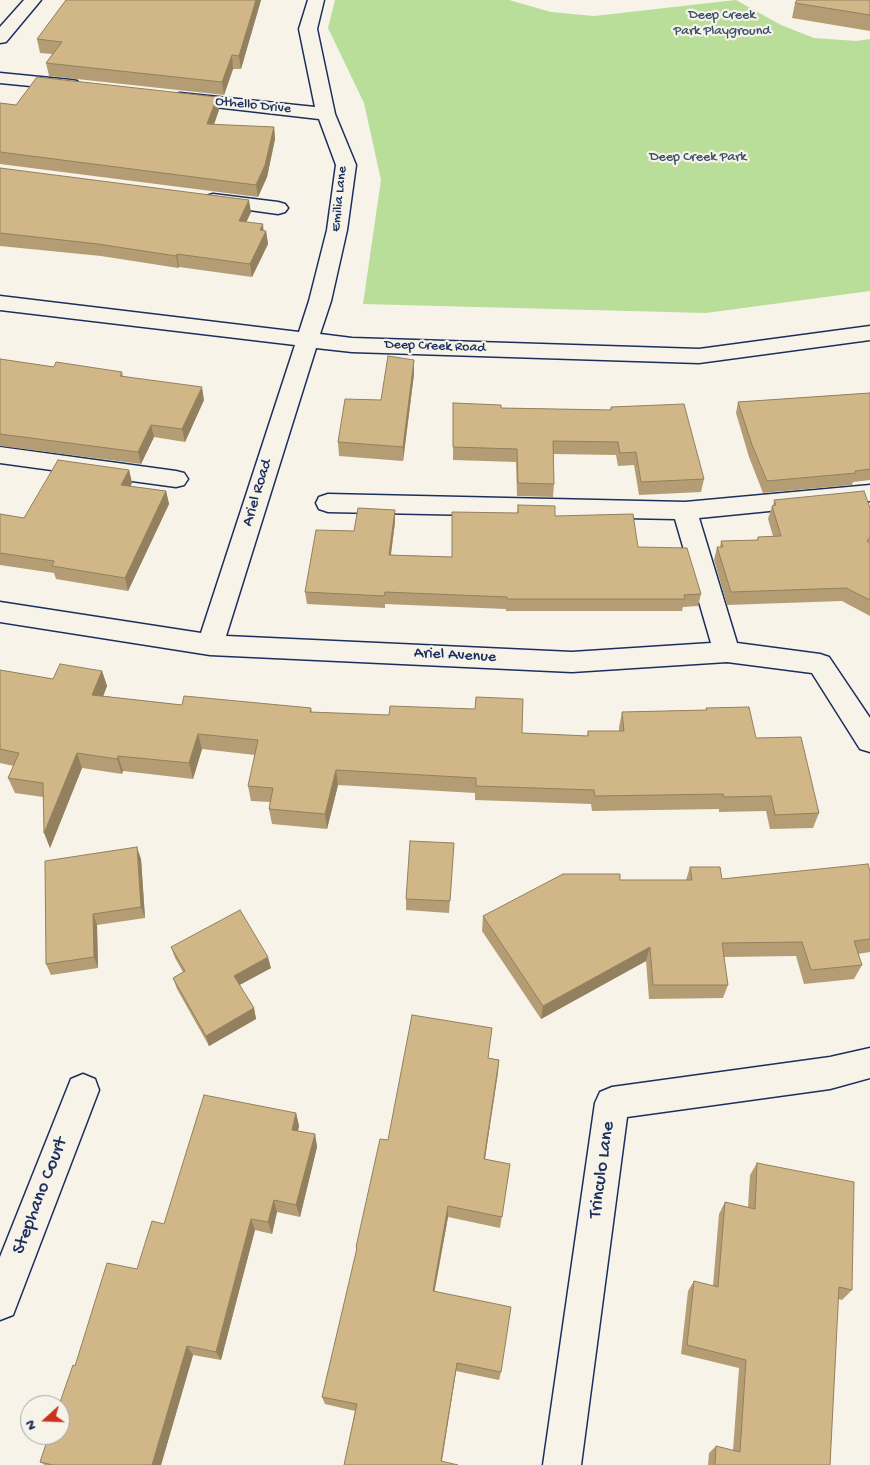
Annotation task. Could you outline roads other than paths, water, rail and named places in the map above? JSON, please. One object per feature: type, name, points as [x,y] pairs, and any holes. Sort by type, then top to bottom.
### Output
[{"type":"street","points":[[0,38],[33,0]]},
{"type":"street","name":"Emilia Lane","points":[[306,341],[320,301],[337,230],[346,164],[326,114],[308,29],[316,0]]},
{"type":"street","points":[[0,78],[88,87]]},
{"type":"street","name":"Othello Drive","points":[[166,96],[326,114]]},
{"type":"street","points":[[192,197],[278,208]]},
{"type":"street","name":"Deep Creek Road","points":[[0,303],[352,345],[699,356],[870,334]]},
{"type":"street","name":"Ariel Road","points":[[210,644],[306,341]]},
{"type":"street","points":[[0,455],[176,479]]},
{"type":"street","points":[[328,503],[685,511],[870,493]]},
{"type":"street","points":[[685,511],[727,652]]},
{"type":"street","name":"Ariel Avenue","points":[[0,612],[210,644],[572,662],[727,652],[820,664],[870,741]]},
{"type":"street","name":"Trinculo Lane","points":[[562,1465],[612,1104],[830,1073],[870,1063]]},
{"type":"street","name":"Stephano Court","points":[[0,1302],[83,1090]]},
{"type":"park label","name":"Deep Creek Park Playground","points":[[722,24]]},
{"type":"park label","name":"Deep Creek Park","points":[[698,158]]}]
